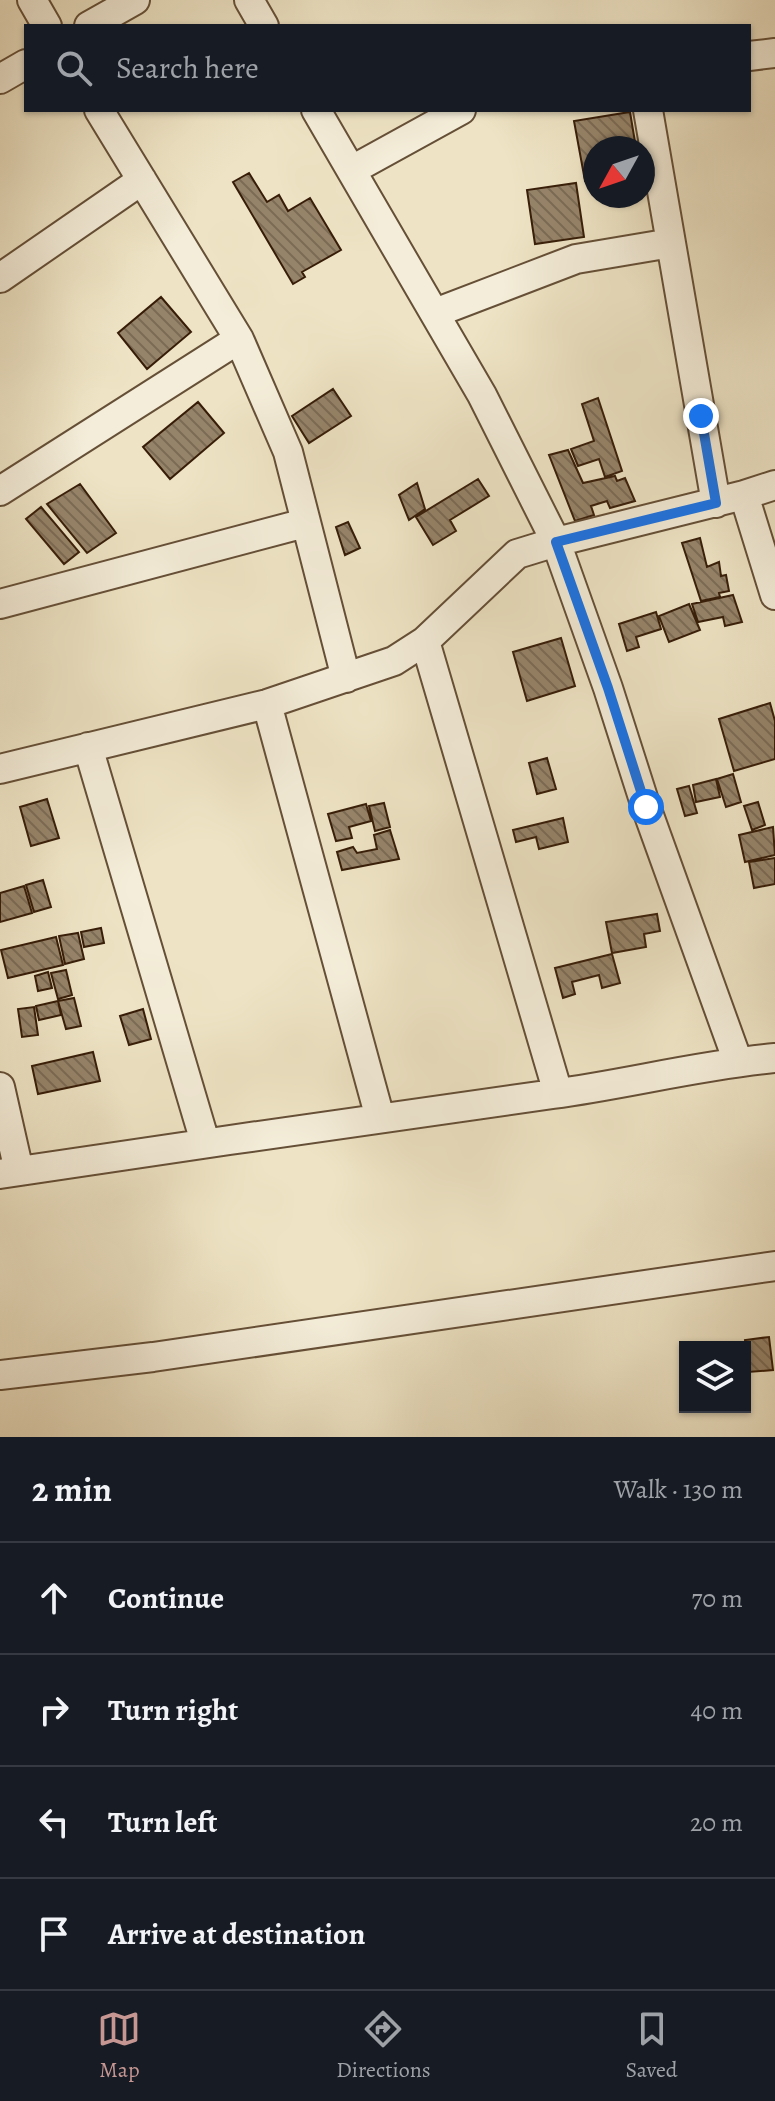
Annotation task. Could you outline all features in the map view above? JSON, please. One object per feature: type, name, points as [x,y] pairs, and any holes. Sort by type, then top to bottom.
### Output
[{"type":"street","points":[[32,0],[46,24]]},
{"type":"street","points":[[93,24],[135,0]]},
{"type":"street","points":[[751,56],[775,53]]},
{"type":"street","points":[[0,79],[24,65]]},
{"type":"street","points":[[100,112],[239,339],[288,452],[346,678]]},
{"type":"street","points":[[317,112],[482,395],[556,542],[646,807],[738,1062]]},
{"type":"street","points":[[352,170],[457,112]]},
{"type":"street","points":[[648,112],[716,503]]},
{"type":"street","points":[[0,278],[142,180]]},
{"type":"street","points":[[435,313],[576,259],[671,243]]},
{"type":"street","points":[[0,491],[239,339]]},
{"type":"street","points":[[0,769],[267,704],[394,661],[425,641],[517,554],[775,485]]},
{"type":"street","points":[[744,495],[775,595]]},
{"type":"street","points":[[0,604],[305,523]]},
{"type":"street","points":[[425,641],[558,1093]]},
{"type":"street","points":[[267,704],[380,1118]]},
{"type":"street","points":[[88,747],[205,1142]]},
{"type":"street","points":[[0,1087],[10,1173],[775,1058]]},
{"type":"street","points":[[0,1375],[153,1357],[775,1266]]},
{"type":"building","points":[[630,112],[634,136],[583,136],[583,170],[574,121]]},
{"type":"building","points":[[249,173],[267,202],[279,195],[288,211],[310,198],[341,250],[302,272],[305,277],[293,284],[233,182]]},
{"type":"building","points":[[576,183],[584,237],[535,244],[527,190]]},
{"type":"building","points":[[161,297],[191,332],[147,369],[118,333]]},
{"type":"building","points":[[333,389],[351,416],[309,443],[292,416]]},
{"type":"building","points":[[598,398],[622,471],[605,477],[599,459],[578,466],[571,449],[594,441],[582,404]]},
{"type":"building","points":[[198,402],[224,433],[170,479],[143,447]]},
{"type":"building","points":[[568,450],[583,483],[615,476],[617,481],[625,478],[635,501],[610,508],[607,501],[591,506],[594,515],[575,521],[549,455]]},
{"type":"building","points":[[478,479],[489,496],[450,520],[456,531],[433,545],[416,517]]},
{"type":"building","points":[[417,483],[425,509],[409,520],[399,495]]},
{"type":"building","points":[[80,484],[116,533],[87,553],[47,504]]},
{"type":"building","points":[[41,507],[79,552],[64,564],[26,519]]},
{"type":"building","points":[[348,522],[360,548],[345,555],[336,527]]},
{"type":"building","points":[[700,538],[707,567],[719,562],[721,576],[726,575],[729,591],[719,593],[720,597],[701,601],[682,543]]},
{"type":"building","points":[[733,595],[742,622],[725,626],[723,617],[698,622],[692,604]]},
{"type":"building","points":[[689,604],[700,630],[669,642],[659,616]]},
{"type":"building","points":[[656,612],[661,629],[636,637],[639,647],[627,651],[619,624]]},
{"type":"building","points":[[561,638],[575,686],[527,701],[513,652]]},
{"type":"building","points":[[770,703],[775,721],[775,759],[734,771],[719,719]]},
{"type":"building","points":[[547,758],[556,789],[537,794],[529,763]]},
{"type":"building","points":[[733,774],[741,802],[726,807],[717,779]]},
{"type":"building","points":[[716,779],[720,797],[696,802],[693,785]]},
{"type":"building","points":[[689,786],[697,813],[685,816],[677,789]]},
{"type":"building","points":[[47,799],[59,838],[31,846],[20,807]]},
{"type":"building","points":[[758,802],[765,825],[752,830],[744,806]]},
{"type":"building","points":[[384,803],[390,827],[375,831],[369,806]]},
{"type":"building","points":[[366,804],[371,821],[349,827],[352,838],[336,841],[328,814]]},
{"type":"building","points":[[563,818],[568,842],[539,849],[536,837],[516,842],[513,830]]},
{"type":"building","points":[[773,827],[775,855],[745,862],[739,835]]},
{"type":"building","points":[[390,830],[399,859],[342,870],[337,852],[353,847],[357,853],[377,849],[374,835]]},
{"type":"building","points":[[775,858],[775,884],[754,888],[749,862]]},
{"type":"building","points":[[43,880],[51,907],[34,912],[26,885]]},
{"type":"building","points":[[24,886],[32,913],[0,922],[0,893]]},
{"type":"building","points":[[657,914],[660,931],[644,934],[646,947],[612,953],[606,922]]},
{"type":"building","points":[[101,928],[104,943],[84,947],[81,932]]},
{"type":"building","points":[[78,933],[84,959],[65,964],[59,936]]},
{"type":"building","points":[[56,937],[63,965],[8,978],[1,950]]},
{"type":"building","points":[[612,954],[620,983],[602,988],[599,975],[572,982],[575,994],[563,998],[555,968]]},
{"type":"building","points":[[66,970],[72,995],[58,999],[51,973]]},
{"type":"building","points":[[48,972],[52,988],[38,991],[35,976]]},
{"type":"building","points":[[74,998],[81,1026],[66,1029],[58,1001]]},
{"type":"building","points":[[58,1001],[61,1015],[39,1020],[36,1006]]},
{"type":"building","points":[[34,1007],[38,1035],[22,1037],[18,1009]]},
{"type":"building","points":[[143,1009],[151,1039],[129,1045],[120,1016]]},
{"type":"building","points":[[93,1052],[100,1081],[38,1094],[32,1066]]},
{"type":"building","points":[[769,1337],[773,1370],[751,1372],[751,1341],[745,1340]]},
{"type":"route","points":[[646,807],[556,542],[716,503],[701,416]]}]
